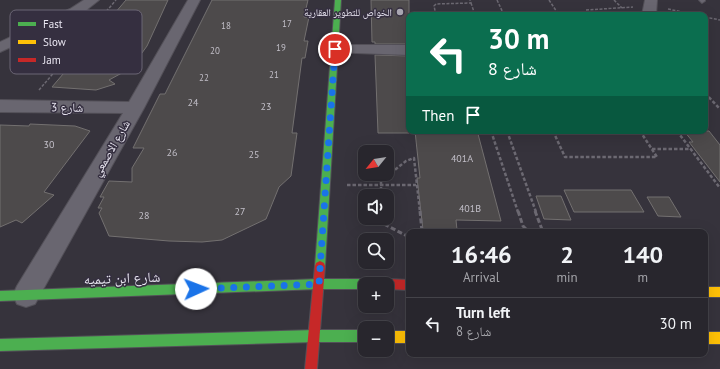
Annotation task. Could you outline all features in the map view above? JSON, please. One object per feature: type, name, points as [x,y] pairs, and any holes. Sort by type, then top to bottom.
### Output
[{"type":"street","points":[[78,10],[93,0]]},
{"type":"street","name":"شارع الاصمعي","points":[[26,296],[135,108],[194,0]]},
{"type":"street","points":[[311,369],[319,284],[338,0]]},
{"type":"street","points":[[649,12],[651,0]]},
{"type":"street","points":[[0,48],[10,43]]},
{"type":"street","points":[[335,49],[406,50]]},
{"type":"street","name":"شارع 3","points":[[0,106],[135,108]]},
{"type":"street","name":"شارع ابن تيميه","points":[[0,296],[319,284],[358,284]]},
{"type":"street","points":[[394,284],[406,285]]},
{"type":"street","points":[[708,292],[720,292]]},
{"type":"street","points":[[0,344],[358,336]]},
{"type":"street","points":[[394,337],[406,337]]},
{"type":"street","points":[[708,338],[720,338]]},
{"type":"path","points":[[107,10],[116,0]]},
{"type":"path","points":[[497,0],[503,12]]},
{"type":"path","points":[[549,0],[558,12]]},
{"type":"path","points":[[614,0],[623,8]]},
{"type":"path","points":[[435,12],[434,6],[436,4],[471,1],[474,12]]},
{"type":"path","points":[[708,18],[720,20]]},
{"type":"path","points":[[24,107],[52,74]]},
{"type":"path","points":[[708,96],[720,109]]},
{"type":"path","points":[[493,134],[523,226],[526,229]]},
{"type":"path","points":[[508,134],[542,229]]},
{"type":"path","points":[[554,134],[565,157],[657,157],[642,134]]},
{"type":"path","points":[[680,134],[720,188]]},
{"type":"path","points":[[652,148],[691,149]]},
{"type":"path","points":[[380,189],[381,181],[406,161],[414,158],[422,229]]},
{"type":"path","points":[[325,185],[416,185]]},
{"type":"path","points":[[385,225],[406,236]]},
{"type":"building","points":[[126,0],[168,0],[147,46],[142,53],[142,10],[117,10]]},
{"type":"building","points":[[212,0],[308,0],[304,17],[309,17],[304,41],[308,41],[305,58],[302,58],[292,133],[297,133],[291,176],[279,187],[266,219],[222,240],[202,242],[169,241],[109,236],[99,213],[102,208],[98,208],[104,197],[100,197],[109,181],[132,182],[132,168],[144,148],[133,148],[160,94],[165,94]]},
{"type":"building","points":[[371,0],[409,0],[409,12],[406,12],[406,44],[375,44],[375,42],[372,42]]},
{"type":"building","points":[[375,55],[406,56],[406,133],[378,133]]},
{"type":"building","points":[[63,74],[120,74],[109,80],[115,84],[96,90],[52,87]]},
{"type":"building","points":[[30,124],[75,126],[90,131],[44,192],[54,195],[22,223],[16,220],[0,227],[0,125],[29,126]]},
{"type":"building","points":[[709,131],[720,145],[720,182],[689,142],[693,142],[686,134],[708,134]]},
{"type":"building","points":[[415,134],[478,134],[501,221],[456,220],[457,229],[423,229],[417,178],[420,178]]},
{"type":"building","points":[[564,190],[631,190],[644,212],[574,212]]},
{"type":"building","points":[[536,196],[561,196],[571,220],[544,219]]},
{"type":"building","points":[[647,197],[669,197],[681,217],[658,216]]},
{"type":"traffic: fast","points":[[320,266],[338,0]]},
{"type":"traffic: fast","points":[[0,296],[319,284],[358,284]]},
{"type":"traffic: fast","points":[[0,345],[358,336]]},
{"type":"traffic: slow","points":[[708,292],[720,292]]},
{"type":"traffic: slow","points":[[394,337],[406,337]]},
{"type":"traffic: slow","points":[[708,338],[720,338]]},
{"type":"traffic: jam","points":[[311,369],[320,266]]},
{"type":"traffic: jam","points":[[394,284],[406,285]]},
{"type":"place","name":"الخواص للتطوير العقارية","points":[[400,12]]},
{"type":"route","points":[[196,289],[319,284],[335,49]]}]
